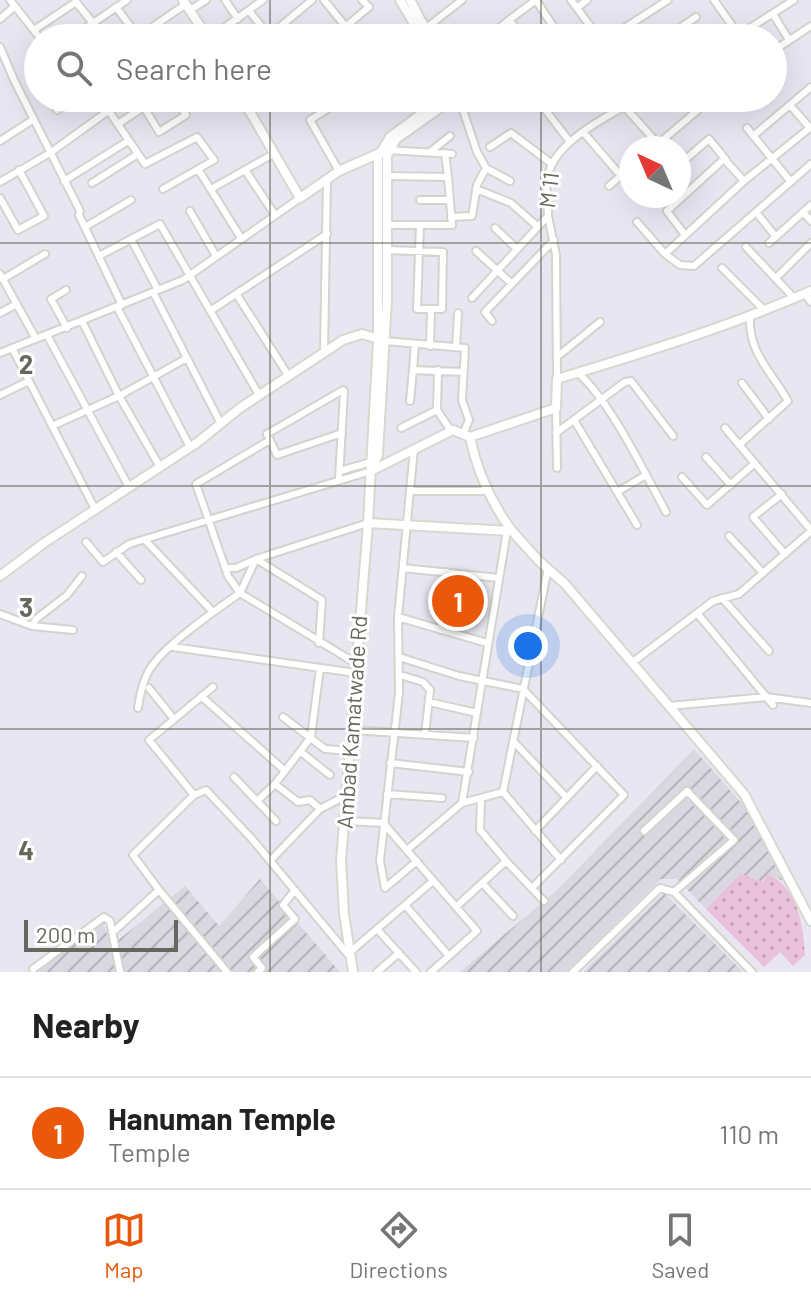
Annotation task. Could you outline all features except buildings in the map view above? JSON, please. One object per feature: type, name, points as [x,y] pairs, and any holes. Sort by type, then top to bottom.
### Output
[{"type":"street","points":[[107,0],[127,24]]},
{"type":"street","points":[[42,24],[72,2],[79,5],[93,23],[127,0]]},
{"type":"street","points":[[158,24],[186,5],[206,0]]},
{"type":"street","points":[[225,0],[238,19]]},
{"type":"street","points":[[230,24],[263,0]]},
{"type":"street","points":[[285,24],[312,0]]},
{"type":"street","points":[[324,0],[344,24]]},
{"type":"street","points":[[349,24],[369,7],[362,0]]},
{"type":"street","points":[[400,0],[417,24]]},
{"type":"street","points":[[410,0],[422,24]]},
{"type":"street","points":[[427,24],[462,0]]},
{"type":"street","points":[[504,24],[536,0],[552,24]]},
{"type":"street","points":[[571,0],[589,24]]},
{"type":"street","points":[[577,8],[587,0]]},
{"type":"street","points":[[631,24],[668,0]]},
{"type":"street","points":[[714,0],[730,24]]},
{"type":"street","points":[[758,24],[785,2],[794,0]]},
{"type":"street","points":[[0,19],[12,3],[29,24]]},
{"type":"street","points":[[186,5],[199,24]]},
{"type":"street","points":[[250,12],[260,24]]},
{"type":"street","points":[[773,14],[779,24]]},
{"type":"street","points":[[686,24],[696,17]]},
{"type":"street","points":[[509,20],[512,24]]},
{"type":"street","points":[[787,37],[789,40],[811,26]]},
{"type":"street","points":[[0,49],[24,100]]},
{"type":"street","points":[[787,108],[811,87]]},
{"type":"street","points":[[665,254],[744,181],[810,127],[790,105]]},
{"type":"street","points":[[30,112],[99,256],[119,306],[190,447]]},
{"type":"street","points":[[0,182],[50,153],[108,112]]},
{"type":"street","points":[[110,112],[145,164],[197,137],[214,160],[163,189]]},
{"type":"street","points":[[118,124],[136,112]]},
{"type":"street","points":[[147,112],[159,132],[186,115],[184,112]]},
{"type":"street","points":[[250,112],[300,198]]},
{"type":"street","points":[[321,112],[311,118],[311,122],[339,171]]},
{"type":"street","points":[[384,151],[396,136],[426,112]]},
{"type":"street","points":[[396,136],[434,112]]},
{"type":"street","points":[[461,112],[486,168],[510,181]]},
{"type":"street","points":[[547,112],[570,142]]},
{"type":"street","name":"M 11","points":[[472,298],[548,216],[547,181],[555,157],[570,142],[617,112]]},
{"type":"street","points":[[629,112],[649,136]]},
{"type":"street","points":[[670,136],[696,112]]},
{"type":"street","points":[[753,136],[782,112]]},
{"type":"street","points":[[0,130],[2,139],[34,119]]},
{"type":"street","points":[[747,128],[791,182]]},
{"type":"street","points":[[490,147],[511,133],[552,164]]},
{"type":"street","points":[[584,133],[619,174]]},
{"type":"street","points":[[430,152],[450,136]]},
{"type":"street","points":[[691,155],[709,139],[744,181]]},
{"type":"street","points":[[64,181],[128,141]]},
{"type":"street","points":[[0,353],[190,275],[339,171],[384,151],[448,154],[452,225],[387,225]]},
{"type":"street","name":"Ambad Kamatwade Rd","points":[[353,972],[341,861],[371,466],[378,455],[387,250],[384,151]]},
{"type":"street","name":"Ambad Kamatwade Rd","points":[[382,340],[384,151]]},
{"type":"street","points":[[92,183],[138,154]]},
{"type":"street","points":[[211,189],[273,154]]},
{"type":"street","points":[[685,235],[667,211],[726,160]]},
{"type":"street","points":[[637,222],[665,254],[680,265],[694,266],[811,164]]},
{"type":"street","points":[[451,217],[472,216],[480,175],[486,168]]},
{"type":"street","points":[[198,169],[241,238]]},
{"type":"street","points":[[0,198],[18,230],[44,216],[19,170]]},
{"type":"street","points":[[245,170],[275,215]]},
{"type":"street","points":[[387,176],[448,177]]},
{"type":"street","points":[[609,186],[619,178]]},
{"type":"street","points":[[324,352],[327,179]]},
{"type":"street","points":[[476,189],[511,203],[538,227]]},
{"type":"street","points":[[85,227],[131,200]]},
{"type":"street","points":[[420,200],[450,200]]},
{"type":"street","points":[[769,243],[811,205]]},
{"type":"street","points":[[190,211],[216,256]]},
{"type":"street","points":[[756,212],[776,237]]},
{"type":"street","points":[[803,212],[811,221]]},
{"type":"street","points":[[548,216],[554,240],[558,356],[557,468]]},
{"type":"street","points":[[99,256],[160,224],[259,395]]},
{"type":"street","points":[[387,250],[419,251],[443,252],[442,309],[417,309],[419,251],[420,225]]},
{"type":"street","points":[[495,228],[517,249]]},
{"type":"street","points":[[210,311],[327,234]]},
{"type":"street","points":[[131,239],[221,424]]},
{"type":"street","points":[[492,321],[485,313],[554,240]]},
{"type":"street","points":[[776,278],[811,243]]},
{"type":"street","points":[[746,247],[794,298]]},
{"type":"street","points":[[476,251],[512,284]]},
{"type":"street","points":[[36,339],[1,276],[45,254]]},
{"type":"street","points":[[722,268],[764,310]]},
{"type":"street","points":[[66,290],[51,299],[67,328]]},
{"type":"street","points":[[237,295],[288,375]]},
{"type":"street","points":[[557,379],[605,366],[794,298],[809,296]]},
{"type":"street","points":[[0,313],[17,304]]},
{"type":"street","points":[[430,346],[431,309]]},
{"type":"street","points":[[456,347],[458,313]]},
{"type":"street","points":[[739,445],[788,401],[754,350],[750,316]]},
{"type":"street","points":[[82,321],[119,396],[160,467]]},
{"type":"street","points":[[558,356],[600,322]]},
{"type":"street","points":[[0,576],[343,340],[362,334],[382,340],[465,348],[462,400],[469,420],[466,436],[488,491],[510,531],[565,584],[748,801],[811,919]]},
{"type":"street","points":[[47,335],[129,487]]},
{"type":"street","points":[[410,401],[415,344]]},
{"type":"street","points":[[12,348],[95,509]]},
{"type":"street","points":[[52,426],[119,396],[187,358]]},
{"type":"street","points":[[413,370],[463,372]]},
{"type":"street","points":[[438,370],[437,410],[451,431]]},
{"type":"street","points":[[578,373],[600,400],[666,512]]},
{"type":"street","points":[[0,395],[29,381]]},
{"type":"street","points":[[556,433],[625,382],[632,381],[673,436]]},
{"type":"street","points":[[742,383],[769,419]]},
{"type":"street","points":[[339,479],[342,433],[343,390],[269,431],[267,435],[277,455],[342,433]]},
{"type":"street","points":[[466,436],[556,408]]},
{"type":"street","points":[[401,428],[437,410]]},
{"type":"street","points":[[574,420],[637,525]]},
{"type":"street","points":[[633,662],[713,601],[735,597],[811,530],[725,428]]},
{"type":"street","points":[[86,542],[102,562],[129,544],[339,479],[451,431],[457,430],[466,436]]},
{"type":"street","points":[[270,440],[196,484],[225,568],[240,593],[356,668]]},
{"type":"street","points":[[414,449],[398,617],[400,675],[380,861],[385,888],[417,861]]},
{"type":"street","points":[[706,457],[731,485]]},
{"type":"street","points":[[682,477],[707,505],[755,463]]},
{"type":"street","points":[[340,471],[371,466]]},
{"type":"street","points":[[617,492],[646,475]]},
{"type":"street","points":[[410,491],[488,491]]},
{"type":"street","points":[[782,494],[753,517],[785,554]]},
{"type":"street","points":[[225,568],[236,568],[368,523],[510,531]]},
{"type":"street","points":[[462,803],[487,643],[510,531]]},
{"type":"street","points":[[729,536],[763,573]]},
{"type":"street","points":[[145,540],[213,612]]},
{"type":"street","points":[[116,552],[141,580]]},
{"type":"street","points":[[138,708],[151,667],[213,612],[240,593],[256,559]]},
{"type":"street","points":[[256,559],[322,600],[319,643]]},
{"type":"street","points":[[403,568],[499,578]]},
{"type":"street","points":[[503,792],[548,568]]},
{"type":"street","points":[[441,630],[446,572]]},
{"type":"street","points":[[32,626],[36,619],[67,595],[82,576]]},
{"type":"street","points":[[722,598],[769,651]]},
{"type":"street","points":[[697,613],[773,705]]},
{"type":"street","points":[[0,614],[32,626],[73,630]]},
{"type":"street","points":[[398,617],[487,643]]},
{"type":"street","points":[[173,647],[320,668],[356,668]]},
{"type":"street","points":[[399,657],[459,676],[523,689],[624,795],[532,888]]},
{"type":"street","points":[[257,801],[275,784],[311,737],[320,668]]},
{"type":"street","points":[[400,675],[426,685],[430,690],[425,735]]},
{"type":"street","points":[[194,795],[149,740],[213,687]]},
{"type":"street","points":[[149,688],[173,718]]},
{"type":"street","points":[[201,696],[285,771]]},
{"type":"street","points":[[669,706],[766,697],[808,703],[811,697]]},
{"type":"street","points":[[429,702],[477,713]]},
{"type":"street","points":[[283,717],[325,749],[351,751]]},
{"type":"street","points":[[352,730],[474,738]]},
{"type":"street","points":[[513,741],[567,798]]},
{"type":"street","points":[[301,752],[330,775]]},
{"type":"street","points":[[390,763],[469,772]]},
{"type":"street","points":[[535,831],[597,766]]},
{"type":"street","points":[[234,777],[276,821]]},
{"type":"street","points":[[275,784],[298,802],[310,800],[320,809]]},
{"type":"street","points":[[227,972],[133,855],[194,795],[206,790],[350,956],[433,881]]},
{"type":"street","points":[[644,831],[687,791],[734,840],[674,892]]},
{"type":"street","points":[[407,850],[462,803],[503,792]]},
{"type":"street","points":[[503,792],[561,860]]},
{"type":"street","points":[[387,794],[442,798]]},
{"type":"street","points":[[270,861],[320,809],[347,795]]},
{"type":"street","points":[[481,799],[480,830],[544,901]]},
{"type":"street","points":[[345,821],[385,824],[477,931],[431,972]]},
{"type":"street","points":[[456,907],[506,861]]},
{"type":"street","points":[[482,883],[513,916]]},
{"type":"street","points":[[573,972],[660,888],[674,892],[752,972]]},
{"type":"street","points":[[113,932],[159,890]]},
{"type":"street","points":[[258,972],[262,968],[253,957],[295,919],[283,905],[295,890]]},
{"type":"street","points":[[405,905],[449,956]]},
{"type":"street","points":[[33,969],[100,919],[108,918],[120,972]]},
{"type":"street","points":[[377,929],[416,972]]},
{"type":"street","points":[[377,972],[399,953]]},
{"type":"shaded area","points":[[694,749],[750,813],[783,881],[768,874],[763,882],[740,874],[706,909],[677,879],[660,879],[566,972],[460,972],[556,891]]},
{"type":"shaded area","points":[[740,874],[763,882],[768,874],[786,888],[792,898],[803,931],[805,955],[793,966],[780,952],[764,967],[706,909]]},
{"type":"shaded area","points":[[260,879],[340,972],[37,972],[103,922],[111,946],[185,886],[219,926]]},
{"type":"shaded area","points":[[664,893],[743,972],[583,972]]},
{"type":"place","name":"Hanuman Temple","points":[[458,601]]}]
